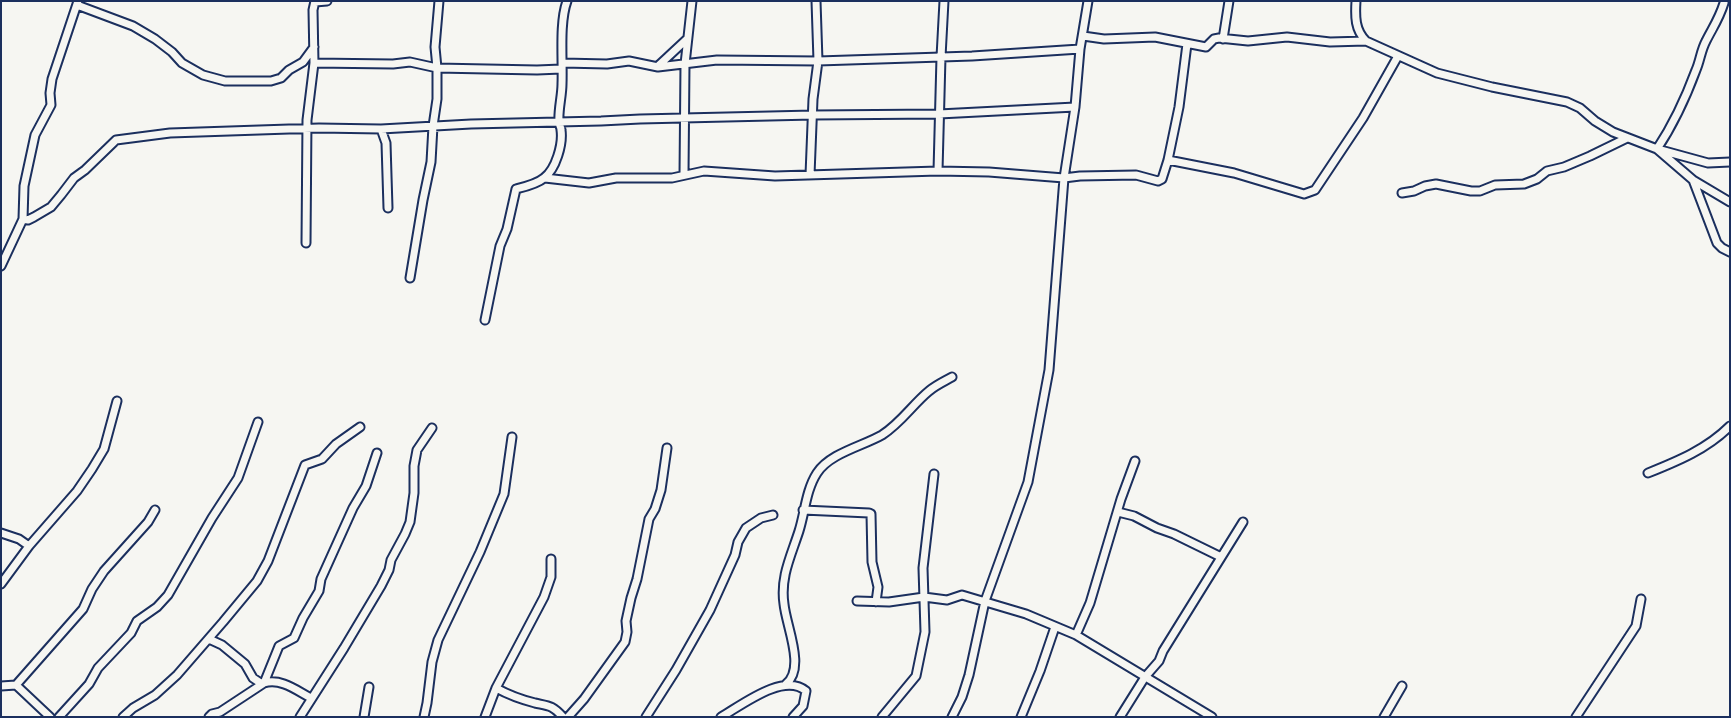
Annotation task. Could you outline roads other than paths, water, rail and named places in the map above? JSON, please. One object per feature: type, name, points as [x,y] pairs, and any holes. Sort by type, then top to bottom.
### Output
[{"type":"street","points":[[306,243],[308,129],[314,63],[313,10],[315,1],[327,1]]},
{"type":"street","points":[[410,278],[431,162],[437,99],[435,47],[439,1]]},
{"type":"street","points":[[544,178],[561,150],[562,130],[559,122],[562,84],[563,19],[568,1]]},
{"type":"street","points":[[684,175],[685,64],[692,1]]},
{"type":"street","points":[[810,175],[813,99],[818,61],[816,1]]},
{"type":"street","points":[[938,171],[944,1]]},
{"type":"street","points":[[952,717],[962,697],[969,674],[985,600],[1030,472],[1049,370],[1064,178],[1075,107],[1083,23],[1088,1]]},
{"type":"street","points":[[1223,39],[1229,1]]},
{"type":"street","points":[[1356,1],[1356,24],[1359,35],[1366,41],[1398,56],[1446,75],[1492,87],[1567,102],[1580,108],[1594,121],[1626,138],[1657,150],[1708,162],[1730,162]]},
{"type":"street","points":[[1,266],[23,219],[24,186],[33,142],[51,105],[52,79],[78,3],[133,26],[156,39],[182,63],[203,75],[225,81],[271,81],[281,78],[289,70],[303,62],[314,47]]},
{"type":"street","points":[[1657,150],[1667,134],[1697,70],[1705,42],[1718,20],[1724,3]]},
{"type":"street","points":[[1083,36],[1104,39],[1155,37],[1206,47],[1214,39],[1248,41],[1287,37],[1330,42],[1366,41]]},
{"type":"street","points":[[658,67],[687,39]]},
{"type":"street","points":[[485,320],[500,246],[507,229],[516,189],[544,178],[589,183],[616,178],[672,178],[704,171],[775,176],[938,171],[989,172],[1064,178],[1136,175],[1158,181],[1162,179],[1168,160],[1182,90],[1187,44]]},
{"type":"street","points":[[314,63],[394,64],[410,62],[437,68],[537,70],[562,66],[629,61],[658,67],[716,60],[818,61],[1080,50]]},
{"type":"street","points":[[1168,160],[1234,173],[1304,194],[1315,190],[1363,118],[1398,56]]},
{"type":"street","points":[[23,219],[28,220],[50,206],[61,196],[74,178],[116,140],[170,133],[224,130],[381,129],[471,124],[685,118],[939,114],[1075,107]]},
{"type":"street","points":[[381,129],[386,143],[388,208]]},
{"type":"street","points":[[1402,193],[1436,184],[1471,192],[1480,191],[1494,185],[1524,184],[1537,179],[1547,171],[1590,156],[1626,138]]},
{"type":"street","points":[[1657,150],[1693,180],[1730,202]]},
{"type":"street","points":[[1693,180],[1717,243],[1730,252]]},
{"type":"street","points":[[721,717],[756,696],[790,681],[796,658],[784,603],[784,583],[788,558],[799,530],[803,510],[818,472],[834,459],[882,435],[894,426],[930,390],[952,377]]},
{"type":"street","points":[[1,584],[30,546],[77,492],[92,469],[104,449],[117,401]]},
{"type":"street","points":[[60,717],[89,684],[98,668],[131,633],[138,621],[157,607],[168,594],[212,518],[238,478],[258,422]]},
{"type":"street","points":[[1648,473],[1682,460],[1712,442],[1730,426]]},
{"type":"street","points":[[123,717],[170,682],[209,639],[257,580],[268,561],[305,465],[322,459],[336,444],[360,427]]},
{"type":"street","points":[[300,717],[381,586],[389,570],[391,560],[406,534],[410,522],[414,493],[414,466],[417,450],[432,428]]},
{"type":"street","points":[[424,717],[428,703],[432,662],[438,640],[480,552],[504,494],[512,437]]},
{"type":"street","points":[[568,717],[625,642],[627,632],[626,621],[649,519],[655,510],[661,490],[667,448]]},
{"type":"street","points":[[263,684],[279,646],[294,638],[318,591],[321,579],[352,508],[371,475],[377,453]]},
{"type":"street","points":[[1076,635],[1090,603],[1121,499],[1136,461]]},
{"type":"street","points":[[882,717],[916,676],[925,632],[923,568],[934,474]]},
{"type":"street","points":[[1,686],[16,685],[82,609],[104,571],[148,522],[155,510]]},
{"type":"street","points":[[803,510],[871,514],[872,562],[878,588],[876,602]]},
{"type":"street","points":[[1118,512],[1134,516],[1221,557]]},
{"type":"street","points":[[646,717],[676,670],[710,610],[738,542],[746,528],[761,518],[773,515]]},
{"type":"street","points":[[1120,717],[1145,677],[1159,661],[1163,651],[1243,522]]},
{"type":"street","points":[[1,534],[19,539],[30,546]]},
{"type":"street","points":[[485,717],[496,688],[544,597],[551,578],[551,559]]},
{"type":"street","points":[[857,601],[889,602],[924,597],[947,600],[962,595],[985,600],[1035,617],[1076,635],[1212,717]]},
{"type":"street","points":[[1576,717],[1636,626],[1641,599]]},
{"type":"street","points":[[1020,717],[1040,671],[1055,627]]},
{"type":"street","points":[[209,639],[222,645],[245,664],[253,678],[263,684]]},
{"type":"street","points":[[209,717],[263,684],[272,681],[282,682],[311,698]]},
{"type":"street","points":[[786,684],[802,688],[806,691],[803,706],[793,717]]},
{"type":"street","points":[[16,685],[50,717]]},
{"type":"street","points":[[1384,717],[1402,686]]},
{"type":"street","points":[[364,717],[369,687]]},
{"type":"street","points":[[496,688],[535,703],[544,703],[554,708],[563,717]]}]
